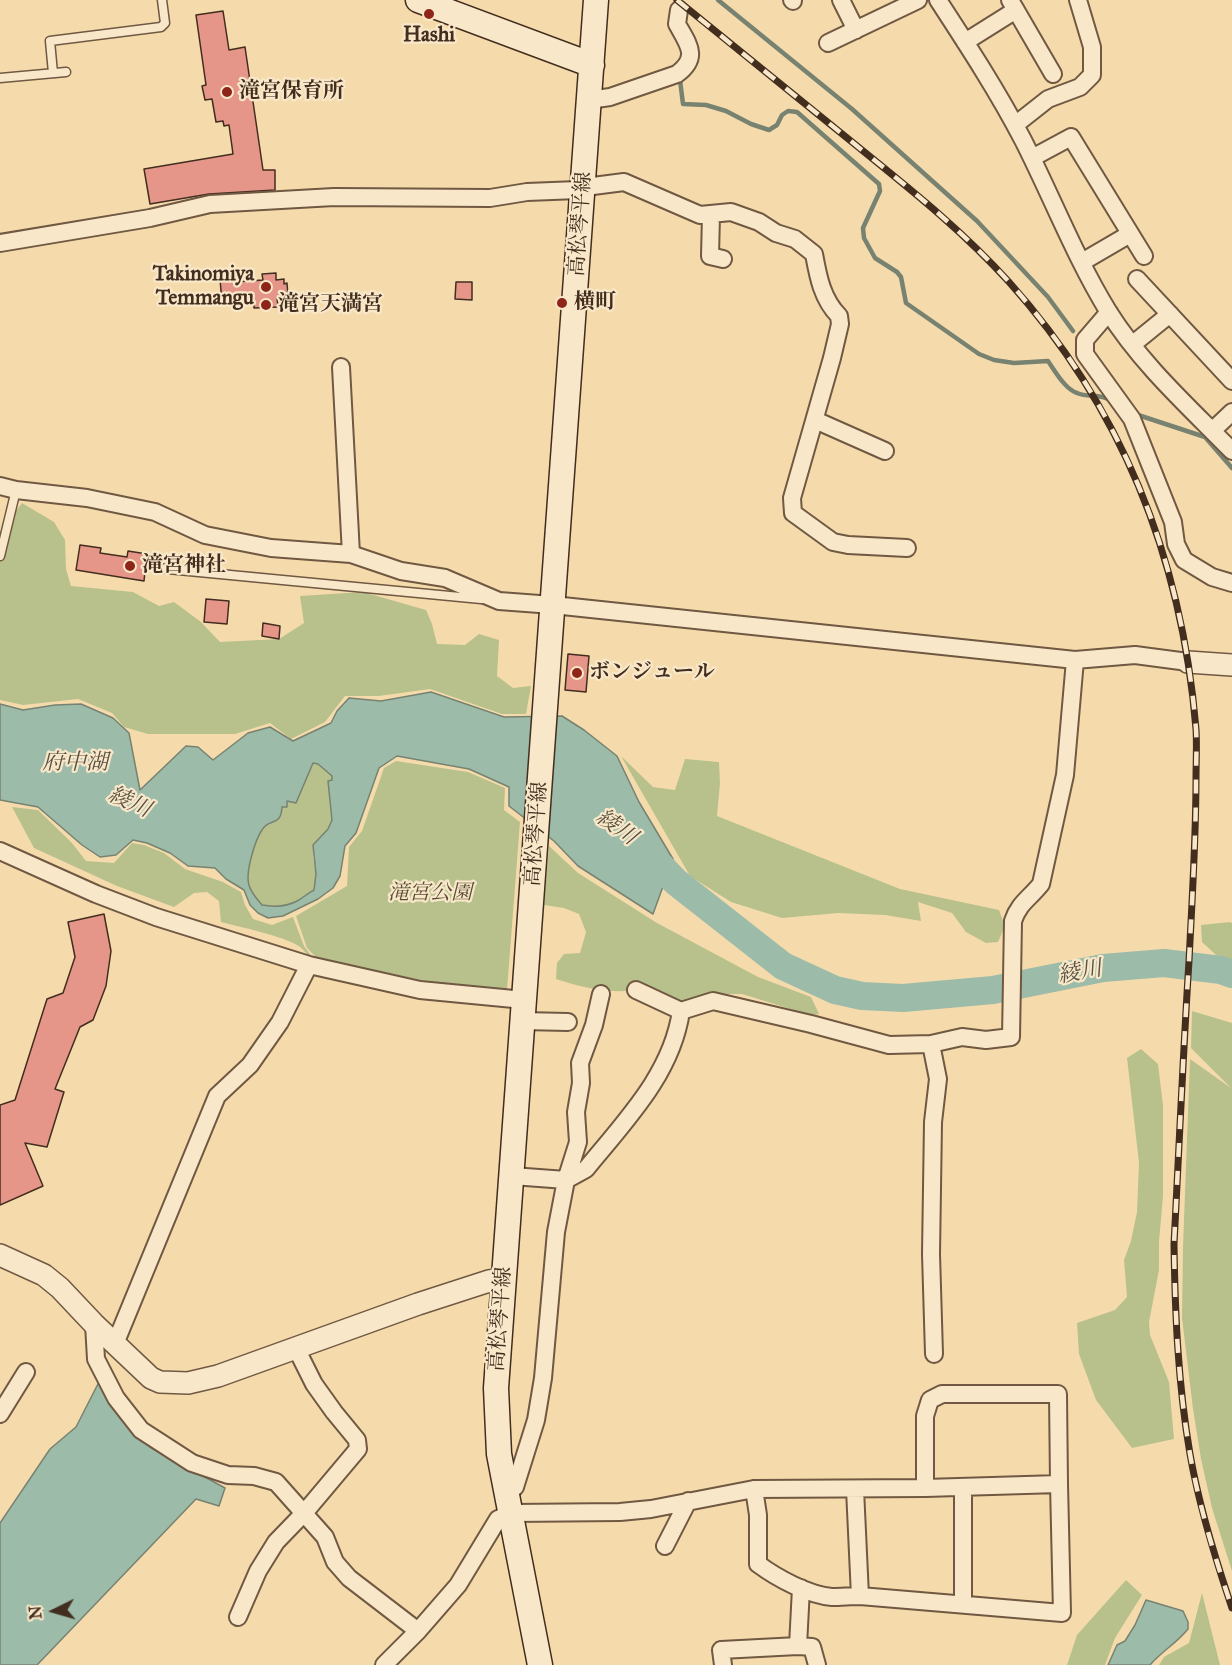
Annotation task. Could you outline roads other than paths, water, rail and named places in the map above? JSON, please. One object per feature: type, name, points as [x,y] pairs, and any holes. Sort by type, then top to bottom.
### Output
[{"type":"main road","points":[[418,0],[592,65]]},
{"type":"main road","name":"高松琴平線","points":[[540,1665],[499,1454],[495,1408],[596,0]]},
{"type":"street","points":[[841,0],[856,30]]},
{"type":"street","points":[[828,44],[918,0]]},
{"type":"street","points":[[938,0],[1015,125],[1109,312],[1165,383],[1232,451]]},
{"type":"street","points":[[1015,125],[1048,99],[1080,87],[1092,75],[1092,46],[1078,0]]},
{"type":"street","points":[[965,42],[1013,5],[1053,74]]},
{"type":"street","points":[[589,100],[597,100],[677,74],[686,67],[691,57],[690,47],[677,24],[680,10]]},
{"type":"street","points":[[1032,158],[1071,137],[1144,256]]},
{"type":"street","points":[[0,243],[150,218],[210,204],[334,196],[490,198],[527,192],[578,190],[624,182],[700,214],[731,212],[741,215],[759,222],[776,233],[795,239],[814,254],[820,284],[832,309],[839,316],[840,324],[792,498],[794,513],[833,542],[907,548]]},
{"type":"street","points":[[711,215],[710,256],[723,259]]},
{"type":"street","points":[[1082,262],[1130,234]]},
{"type":"street","points":[[1137,279],[1232,381]]},
{"type":"street","points":[[1109,312],[1085,340],[1084,354],[1128,414],[1173,522],[1176,544],[1184,560],[1212,577],[1232,583]]},
{"type":"street","points":[[1133,344],[1170,314]]},
{"type":"street","points":[[341,367],[351,554]]},
{"type":"street","points":[[1212,431],[1232,412]]},
{"type":"street","points":[[815,420],[885,451]]},
{"type":"street","points":[[8,488],[87,498],[155,512],[205,535],[271,548],[351,554],[401,571],[445,578],[499,601],[553,604],[1075,660],[1135,655],[1232,665]]},
{"type":"street","points":[[636,990],[681,1011],[712,1001],[889,1045],[931,1044],[962,1037],[987,1040],[1011,1037],[1013,921],[1017,908],[1041,884],[1065,775],[1075,660]]},
{"type":"street","points":[[0,851],[96,894],[156,917],[309,965],[567,1022]]},
{"type":"street","points":[[115,1344],[217,1096],[250,1065],[280,1022],[309,965]]},
{"type":"street","points":[[389,1663],[458,1585],[509,1503],[515,1487],[536,1420],[546,1358],[556,1232],[566,1180],[579,1142],[576,1112],[581,1083],[580,1063],[594,1025],[600,994]]},
{"type":"street","points":[[512,1176],[566,1180],[586,1169],[637,1107],[657,1076],[678,1033],[681,1011]]},
{"type":"street","points":[[931,1044],[938,1079],[933,1122],[931,1254],[934,1353]]},
{"type":"street","points":[[0,1255],[44,1275],[151,1378],[174,1383],[188,1383],[218,1376],[418,1304],[489,1281],[504,1279]]},
{"type":"street","points":[[94,1324],[96,1359],[116,1398],[141,1430],[192,1463],[228,1475],[254,1476],[276,1482],[325,1537],[334,1562],[349,1578],[418,1631]]},
{"type":"street","points":[[238,1617],[258,1571],[276,1542],[305,1512],[358,1449],[357,1440],[314,1384],[296,1348]]},
{"type":"street","points":[[0,1414],[26,1372]]},
{"type":"street","points":[[754,1489],[758,1515],[758,1564],[772,1575],[801,1588],[829,1597],[860,1596],[1062,1613],[1058,1394],[942,1394],[930,1400],[925,1416],[925,1488]]},
{"type":"street","points":[[509,1503],[620,1512],[651,1509],[754,1489],[925,1488],[1059,1484]]},
{"type":"street","points":[[963,1487],[963,1604]]},
{"type":"street","points":[[855,1489],[860,1596]]},
{"type":"street","points":[[665,1546],[688,1502]]},
{"type":"street","points":[[798,1646],[801,1588]]},
{"type":"street","points":[[723,1665],[721,1650],[798,1646],[812,1647],[818,1665]]},
{"type":"lane","points":[[53,73],[50,41],[161,27],[165,22],[162,0]]},
{"type":"lane","points":[[0,78],[66,72]]},
{"type":"lane","points":[[0,556],[8,488]]},
{"type":"lane","points":[[157,568],[499,601]]},
{"type":"water","name":"府中湖","points":[[431,692],[504,717],[562,716],[584,730],[617,756],[639,802],[673,859],[653,914],[578,866],[554,841],[509,806],[509,787],[469,769],[397,756],[379,768],[356,833],[345,846],[340,876],[333,888],[318,899],[283,916],[268,918],[258,913],[250,905],[244,890],[226,879],[215,868],[188,866],[170,853],[147,843],[133,840],[116,855],[100,857],[82,845],[38,807],[0,800],[0,704],[23,710],[81,704],[113,718],[129,733],[140,790],[186,746],[198,747],[213,760],[248,733],[270,727],[293,741],[331,723],[337,711],[349,698],[381,701]],"holes":[[[313,763],[318,764],[332,776],[332,780],[328,781],[332,820],[328,829],[313,845],[316,874],[314,890],[289,904],[262,905],[251,891],[248,880],[256,841],[265,826],[279,818],[282,807],[287,807],[287,801],[296,803]]]},
{"type":"water","points":[[101,1378],[119,1417],[150,1447],[225,1488],[219,1506],[196,1499],[37,1665],[0,1665],[0,1523],[50,1449],[76,1427]]},
{"type":"water","points":[[1146,1600],[1183,1611],[1188,1622],[1188,1629],[1150,1665],[1108,1665],[1117,1645],[1125,1641],[1135,1625]]},
{"type":"waterway","points":[[718,0],[852,109],[977,221],[1048,297],[1073,331]]},
{"type":"waterway","points":[[680,80],[683,104],[706,105],[726,111],[769,130],[777,125],[782,115],[788,111],[797,112],[879,184],[880,191],[863,228],[864,238],[875,258],[901,277],[906,303],[979,354],[994,360],[1014,363],[1048,361],[1068,388],[1081,394],[1110,400]]},
{"type":"waterway","points":[[1135,414],[1205,437],[1232,468]]},
{"type":"waterway","name":"綾川","points":[[640,845],[676,882],[783,966],[835,990],[862,996],[903,998],[993,990],[1103,968],[1164,963],[1221,970],[1232,974]]},
{"type":"railway","points":[[677,0],[916,194],[973,245],[1009,282],[1049,331],[1084,382],[1115,434],[1140,489],[1161,546],[1177,605],[1189,666],[1196,729],[1194,870],[1174,1244],[1178,1349],[1186,1428],[1198,1493],[1232,1608]]},
{"type":"place","name":"Hashi","points":[[429,14]]},
{"type":"place","name":"滝宮保育所","points":[[227,92]]},
{"type":"place","name":"Takinomiya Temmangu","points":[[266,287]]},
{"type":"place","name":"横町","points":[[562,303]]},
{"type":"place","name":"滝宮天満宮","points":[[266,305]]},
{"type":"place","name":"滝宮神社","points":[[130,566]]},
{"type":"place","name":"ボンジュール","points":[[577,673]]},
{"type":"park label","name":"滝宮公園","points":[[430,894]]}]
